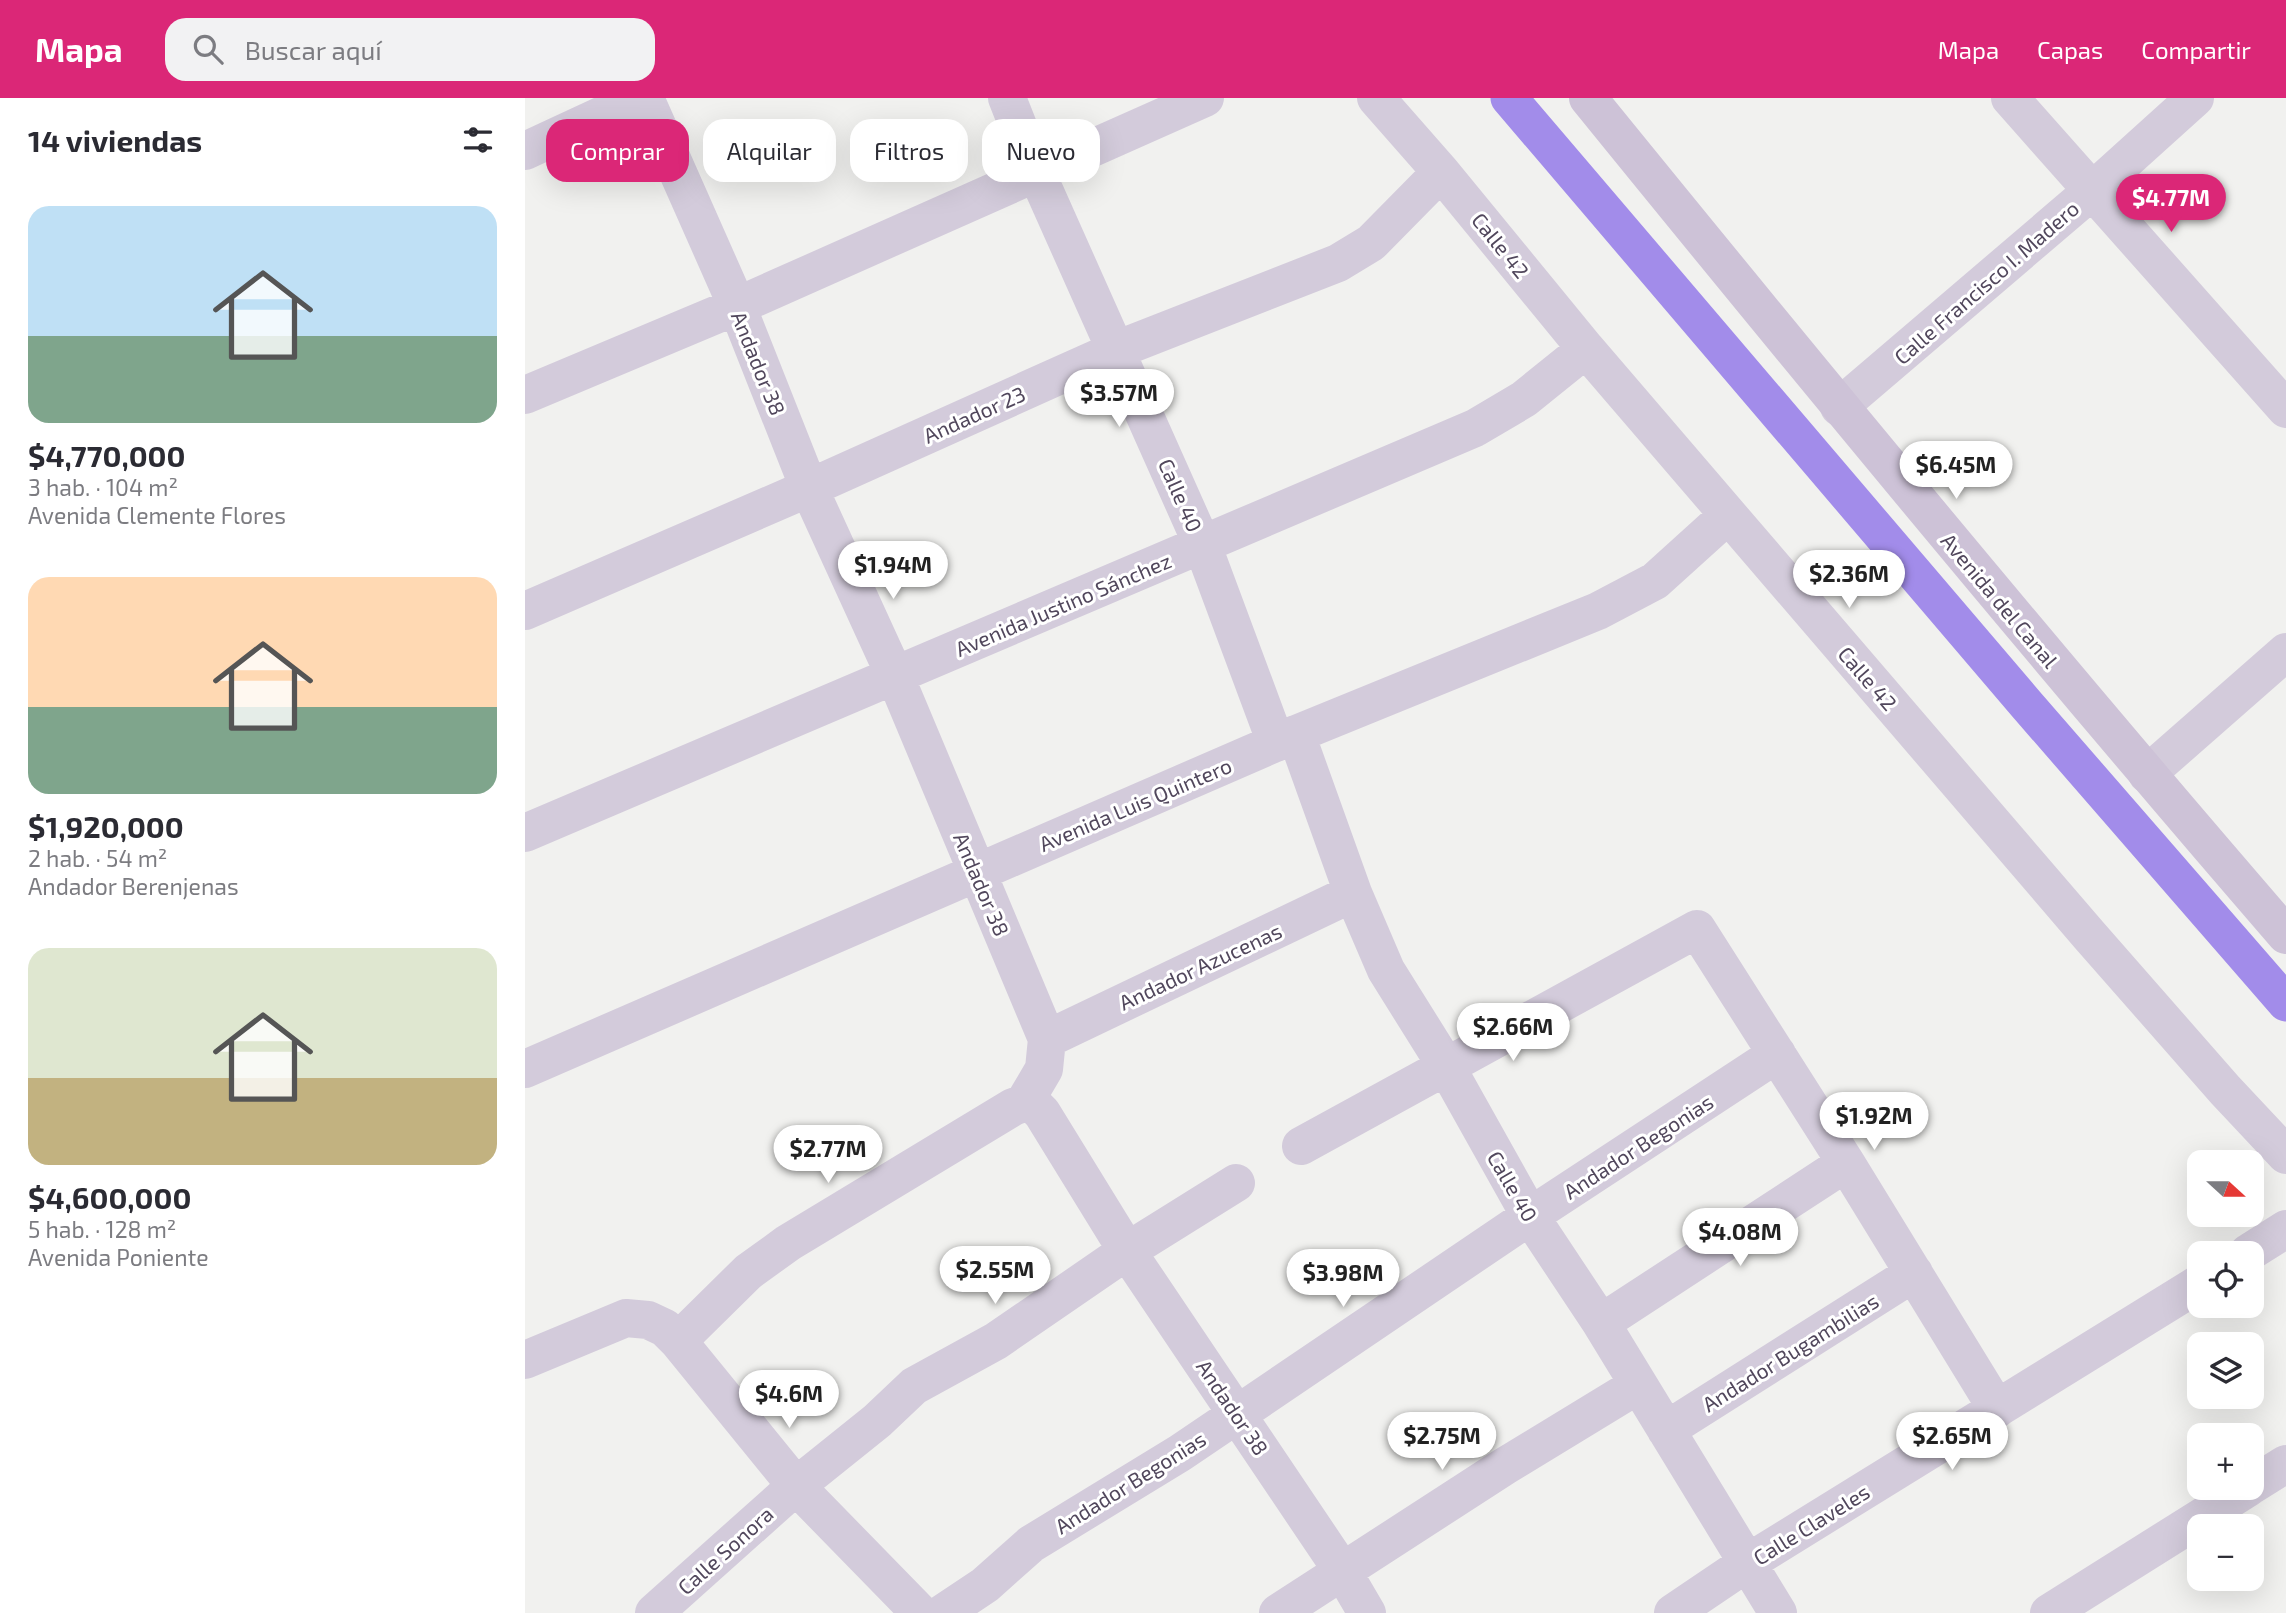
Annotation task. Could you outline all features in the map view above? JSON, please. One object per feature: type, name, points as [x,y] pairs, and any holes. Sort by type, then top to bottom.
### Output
[{"type":"street","points":[[525,151],[639,98]]},
{"type":"street","name":"Andador 38","points":[[645,98],[737,306],[809,488],[895,676],[1047,1039]]},
{"type":"street","name":"Calle 40","points":[[1007,98],[1015,119]]},
{"type":"street","points":[[1100,146],[1205,98]]},
{"type":"street","name":"Calle 42","points":[[1376,98],[1441,172],[1586,349],[2088,935],[2286,1155]]},
{"type":"street","name":"Avenida del Canal","points":[[1588,98],[1839,407],[2286,935]]},
{"type":"street","points":[[2010,98],[2286,409]]},
{"type":"street","name":"Calle Francisco I. Madero","points":[[1839,407],[2093,190],[2195,98]]},
{"type":"street","name":"Andador 23","points":[[525,611],[809,488],[1116,350],[1338,263],[1371,243],[1441,172]]},
{"type":"street","points":[[525,395],[737,306],[1019,182]]},
{"type":"street","name":"Calle 40","points":[[1041,182],[1202,544],[1385,970],[1446,1066],[1530,1216],[1601,1323],[1778,1613]]},
{"type":"street","name":"Avenida Justino Sánchez","points":[[525,833],[1475,428],[1524,399],[1586,349]]},
{"type":"street","name":"Avenida Luis Quintero","points":[[525,1069],[1286,739],[1598,611],[1655,581],[1728,515]]},
{"type":"street","points":[[2147,774],[2286,652]]},
{"type":"street","name":"Andador Azucenas","points":[[1047,1039],[1353,893]]},
{"type":"street","points":[[1301,1146],[1697,929],[1997,1409]]},
{"type":"street","points":[[678,1341],[748,1272],[788,1243],[1013,1107],[1024,1103],[1044,1069],[1047,1039]]},
{"type":"street","name":"Andador Begonias","points":[[943,1613],[985,1585],[1031,1544],[1180,1453],[1530,1216],[1777,1054]]},
{"type":"street","name":"Andador 38","points":[[1024,1103],[1035,1106],[1042,1113],[1127,1251],[1343,1572],[1367,1613]]},
{"type":"street","points":[[1601,1323],[1846,1164]]},
{"type":"street","name":"Calle Sonora","points":[[654,1613],[796,1486],[877,1421],[914,1386],[996,1341],[1127,1251],[1236,1183]]},
{"type":"street","points":[[2264,1243],[2286,1229]]},
{"type":"street","name":"Andador Bugambilias","points":[[1666,1430],[1914,1273]]},
{"type":"street","name":"Calle Claveles","points":[[1673,1613],[1747,1563],[2187,1291]]},
{"type":"street","points":[[525,1360],[626,1318],[647,1320],[664,1328],[678,1341],[796,1486],[920,1613]]},
{"type":"street","points":[[1277,1613],[1505,1466],[1638,1385]]},
{"type":"street","points":[[2264,1477],[2286,1464]]},
{"type":"street","points":[[2049,1613],[2228,1500]]},
{"type":"waterway","points":[[1509,98],[2026,704],[2286,1003]]}]
